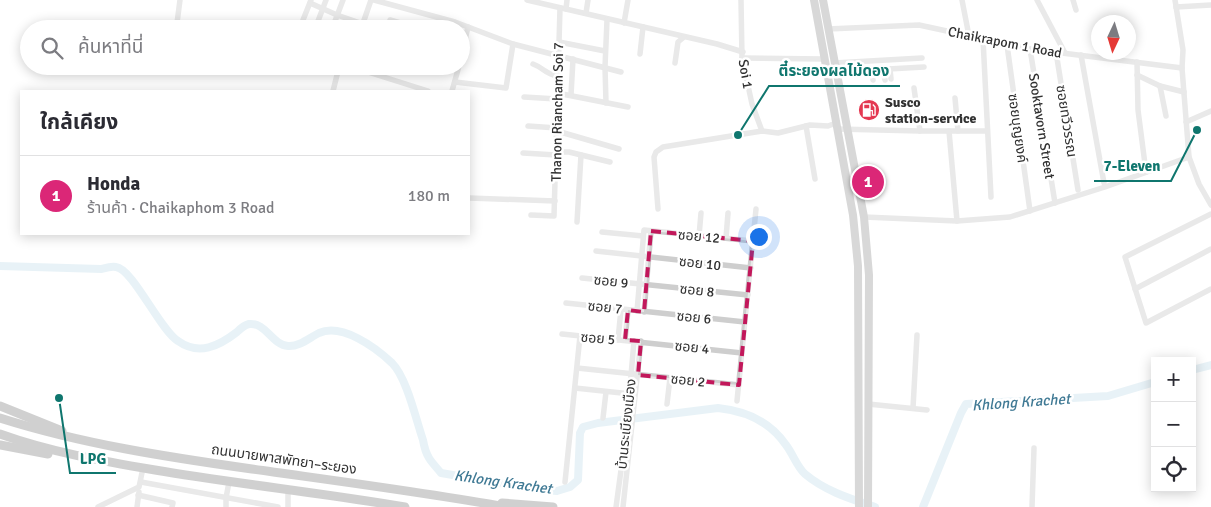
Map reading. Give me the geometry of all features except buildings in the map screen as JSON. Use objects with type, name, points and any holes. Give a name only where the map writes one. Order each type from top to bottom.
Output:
[{"type":"highway","name":"ถนนบายพาสพัทยา–ระยอง","points":[[0,406],[84,441]]},
{"type":"highway","name":"ถนนบายพาสพัทยา–ระยอง","points":[[0,418],[84,441],[208,463],[507,507]]},
{"type":"highway","points":[[0,434],[83,458]]},
{"type":"highway","points":[[0,444],[30,451],[229,482],[406,507]]},
{"type":"highway","name":"ถนนบายพาสพัทยา–ระยอง","points":[[481,502],[553,507]]},
{"type":"main road","points":[[814,0],[823,59],[853,215],[858,266],[858,507]]},
{"type":"main road","points":[[823,0],[864,217],[869,275],[868,507]]},
{"type":"street","points":[[177,20],[180,0]]},
{"type":"street","points":[[319,20],[326,0]]},
{"type":"street","points":[[336,20],[343,0]]},
{"type":"street","points":[[364,20],[371,0]]},
{"type":"street","points":[[374,0],[448,20]]},
{"type":"street","points":[[527,0],[586,13],[607,20],[684,36],[742,55],[823,59]]},
{"type":"street","name":"Thanon Riancham Soi 7","points":[[531,216],[554,216],[558,56],[563,9],[566,0]]},
{"type":"street","points":[[586,13],[588,0]]},
{"type":"street","points":[[624,23],[628,0]]},
{"type":"street","name":"Soi 1","points":[[741,0],[742,55],[752,104],[762,131]]},
{"type":"street","points":[[962,0],[969,36]]},
{"type":"street","points":[[1037,0],[1065,53]]},
{"type":"street","points":[[1073,0],[1076,10]]},
{"type":"street","points":[[303,20],[311,1],[323,9],[348,20]]},
{"type":"street","points":[[1211,5],[1175,3],[1184,50],[1182,68],[1189,157],[1199,184],[1211,205]]},
{"type":"street","points":[[606,103],[605,51],[607,20]]},
{"type":"street","name":"Chaikrapom 1 Road","points":[[828,29],[919,25],[1030,49],[1182,68]]},
{"type":"street","points":[[470,28],[513,44],[621,72]]},
{"type":"street","points":[[640,54],[644,28]]},
{"type":"street","points":[[675,63],[678,42],[684,36]]},
{"type":"street","points":[[983,40],[991,197]]},
{"type":"street","points":[[559,42],[605,51]]},
{"type":"street","points":[[455,82],[506,88],[513,44]]},
{"type":"street","name":"ซอยบุญยงค์","points":[[1007,45],[1030,211]]},
{"type":"street","name":"Sooktavorn Street","points":[[1030,49],[1055,203]]},
{"type":"street","name":"ซอยทวีวรรณ","points":[[1056,52],[1078,190]]},
{"type":"street","points":[[1081,55],[1104,183]]},
{"type":"street","points":[[834,63],[922,58]]},
{"type":"street","points":[[571,95],[573,59]]},
{"type":"street","points":[[904,59],[904,68]]},
{"type":"street","points":[[1137,62],[1138,110],[1146,172]]},
{"type":"street","points":[[534,64],[546,73],[557,76]]},
{"type":"street","points":[[836,72],[924,67]]},
{"type":"street","points":[[887,69],[888,79]]},
{"type":"street","points":[[872,70],[873,80]]},
{"type":"street","points":[[333,90],[338,75]]},
{"type":"street","points":[[377,75],[425,90]]},
{"type":"street","points":[[452,90],[457,75]]},
{"type":"street","points":[[1137,75],[1160,86],[1184,92]]},
{"type":"street","points":[[1160,86],[1166,116]]},
{"type":"street","points":[[914,88],[920,131]]},
{"type":"street","points":[[524,97],[571,95],[628,107]]},
{"type":"street","points":[[955,98],[958,131]]},
{"type":"street","points":[[1186,122],[1211,111]]},
{"type":"street","points":[[528,126],[557,129],[619,149]]},
{"type":"street","points":[[658,210],[654,157],[656,152],[662,147],[762,131],[778,133],[806,126],[920,131],[987,131]]},
{"type":"street","points":[[806,126],[815,179]]},
{"type":"street","points":[[949,131],[957,221]]},
{"type":"street","points":[[523,153],[569,152],[610,162]]},
{"type":"street","points":[[577,222],[580,155]]},
{"type":"street","points":[[864,217],[957,221],[1010,217],[1189,157]]},
{"type":"street","points":[[470,198],[555,201]]},
{"type":"street","points":[[738,401],[756,209]]},
{"type":"street","points":[[699,236],[701,213]]},
{"type":"street","points":[[726,238],[728,213]]},
{"type":"street","points":[[1211,214],[1125,257],[1146,323],[1211,289]]},
{"type":"street","points":[[645,257],[651,231]]},
{"type":"street","name":"ซอย 12","points":[[602,232],[644,233],[651,231],[753,241]]},
{"type":"street","points":[[640,311],[645,257],[644,233]]},
{"type":"street","points":[[1135,289],[1211,249]]},
{"type":"street","name":"ซอย 10","points":[[596,251],[751,268]]},
{"type":"street","name":"ซอย 9","points":[[582,278],[643,284]]},
{"type":"street","name":"ซอย 8","points":[[643,284],[748,295]]},
{"type":"street","name":"ซอย 7","points":[[566,303],[640,311]]},
{"type":"street","points":[[621,340],[624,310]]},
{"type":"street","name":"ซอย 6","points":[[640,311],[745,322]]},
{"type":"street","name":"ซอย 5","points":[[562,334],[641,341]]},
{"type":"street","points":[[914,408],[917,335]]},
{"type":"street","points":[[565,482],[580,336]]},
{"type":"street","name":"บ้านระเบียงเมือง","points":[[616,507],[629,433],[634,374],[634,341]]},
{"type":"street","name":"ซอย 4","points":[[641,341],[742,353]]},
{"type":"street","name":"บ้านระเบียงเมือง","points":[[634,374],[641,341]]},
{"type":"street","name":"ซอย 2","points":[[577,368],[739,385]]},
{"type":"street","points":[[668,404],[670,378]]},
{"type":"street","points":[[575,388],[632,395]]},
{"type":"street","points":[[603,418],[606,392]]},
{"type":"street","points":[[868,404],[927,410]]},
{"type":"street","name":"บ้านระเบียงเมือง","points":[[623,507],[628,440]]},
{"type":"street","points":[[1032,507],[1034,448]]},
{"type":"street","points":[[137,507],[143,468]]},
{"type":"street","points":[[226,507],[229,482]]},
{"type":"street","points":[[98,507],[140,485],[278,507]]},
{"type":"street","points":[[288,490],[288,507]]},
{"type":"street","points":[[138,495],[173,503],[172,507]]},
{"type":"highlighted area","points":[[651,231],[753,241],[739,385],[638,375],[641,341],[625,340],[628,310],[644,312]]},
{"type":"waterway","name":"Khlong Krachet","points":[[0,266],[101,269],[116,267],[123,270],[130,278],[171,335],[178,341],[194,348],[216,345],[249,324],[260,326],[282,345],[288,346],[300,344],[319,333],[328,331],[338,331],[358,338],[385,357],[397,370],[411,400],[427,454],[441,473],[534,489],[557,491],[570,487],[578,480],[580,433],[583,427],[598,423],[718,408],[748,415],[765,424],[780,437],[805,474],[838,494],[875,507]]},
{"type":"waterway","name":"Khlong Krachet","points":[[1196,369],[1211,365]]},
{"type":"waterway","name":"Khlong Krachet","points":[[923,507],[966,404],[1108,396],[1151,383]]},
{"type":"place","name":"Susco station-service","points":[[869,110]]},
{"type":"place","name":"7-Eleven","points":[[1197,130]]},
{"type":"place","name":"ตี๋ระยองผลไม้ดอง","points":[[738,135]]},
{"type":"place","name":"Honda","points":[[868,182]]},
{"type":"place","name":"LPG","points":[[59,398]]}]
